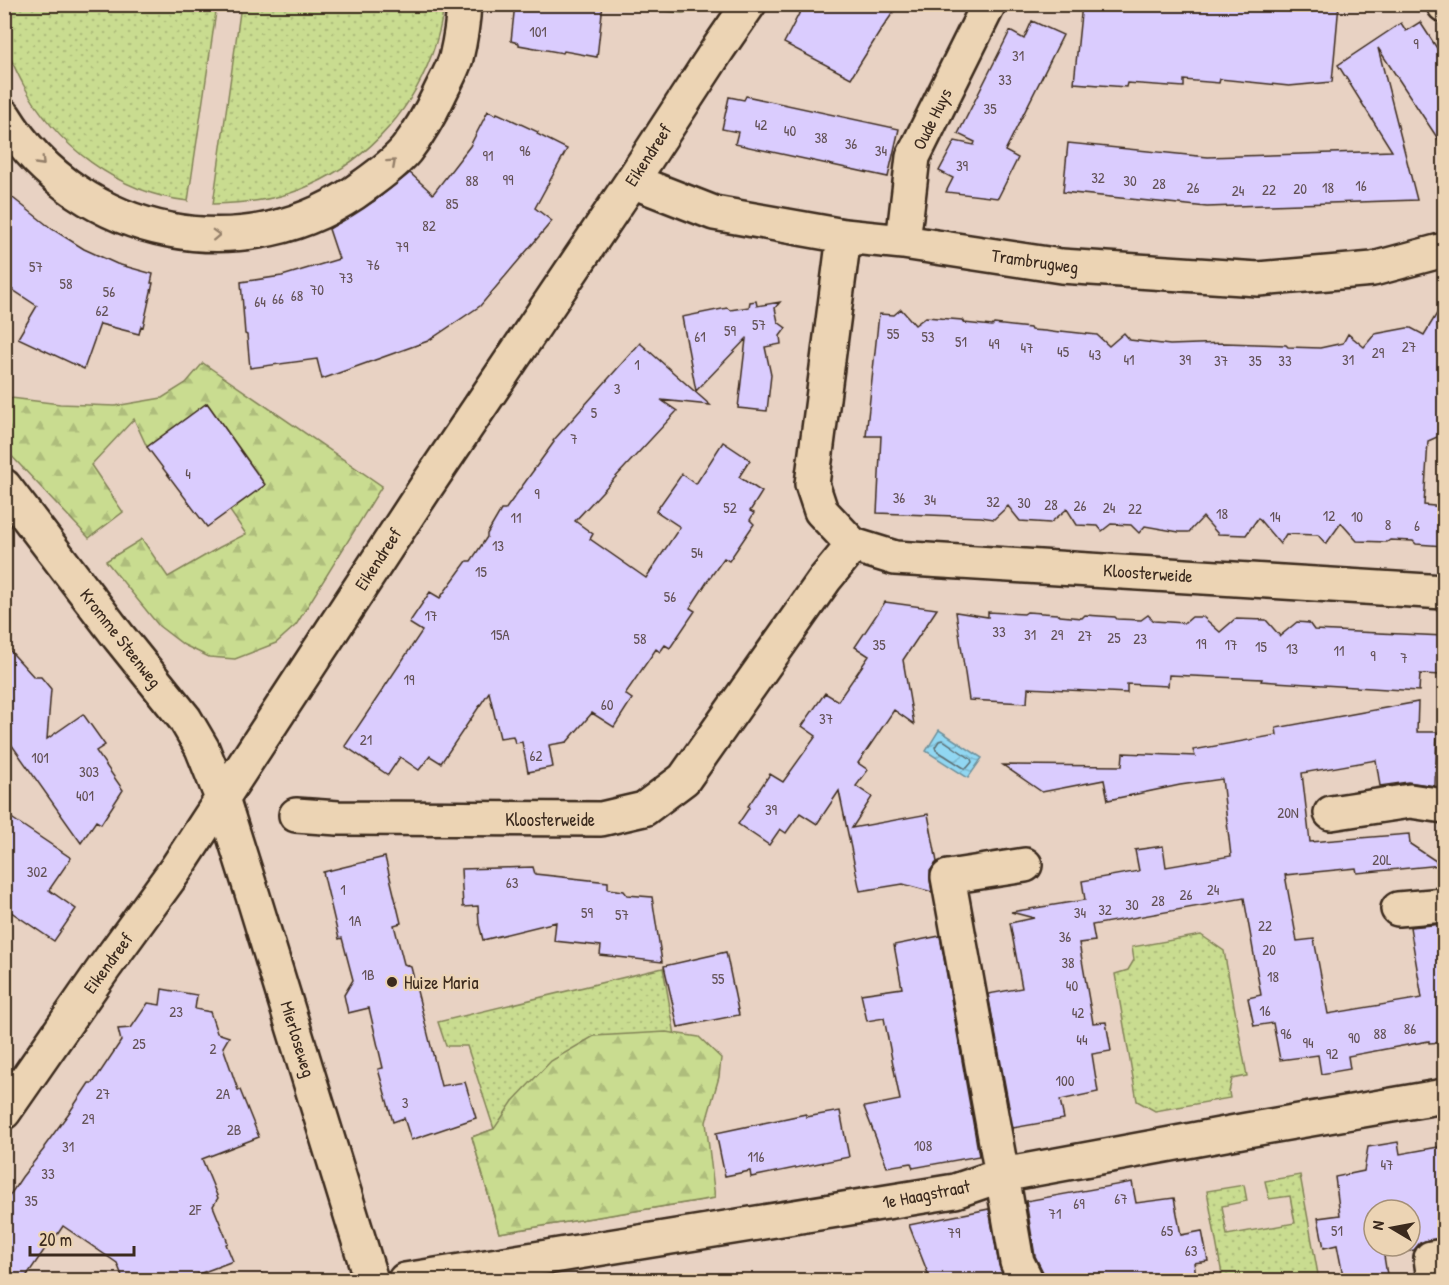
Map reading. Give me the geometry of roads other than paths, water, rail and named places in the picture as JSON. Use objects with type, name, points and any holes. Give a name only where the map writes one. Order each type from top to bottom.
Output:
[{"type":"street","points":[[4,116],[23,143],[55,176],[75,191],[113,213],[156,228],[201,235],[245,234],[269,230],[325,211],[352,195],[405,151],[429,115],[456,60],[464,4]]},
{"type":"street","name":"Eikendreef","points":[[4,1112],[176,869],[426,487],[749,4]]},
{"type":"street","name":"Oude Huys","points":[[903,242],[913,157],[989,4]]},
{"type":"street","name":"Trambrugweg","points":[[632,181],[714,213],[844,236],[903,242],[1061,266],[1258,279],[1373,269],[1444,250]]},
{"type":"street","name":"Kloosterweide","points":[[844,236],[813,484],[820,511],[853,545],[895,558],[1444,592]]},
{"type":"street","name":"Kromme Steenweg","points":[[4,486],[119,637],[185,719],[202,748],[222,798]]},
{"type":"street","name":"Kloosterweide","points":[[296,815],[338,818],[601,819],[644,809],[684,779],[825,579],[853,545]]},
{"type":"street","name":"Mierloseweg","points":[[222,798],[283,989],[371,1281]]},
{"type":"street","points":[[1331,813],[1410,801],[1444,806]]},
{"type":"street","points":[[1024,865],[948,877],[1017,1262],[1026,1281]]},
{"type":"street","points":[[1398,909],[1444,905]]},
{"type":"street","name":"1e Haagstraat","points":[[405,1281],[955,1191],[1002,1175],[1444,1096]]},
{"type":"street","points":[[1434,1281],[1431,1257],[1444,1256]]},
{"type":"water","points":[[939,730],[982,758],[968,778],[926,751]]},
{"type":"place","name":"Huize Maria","points":[[392,982]]}]
